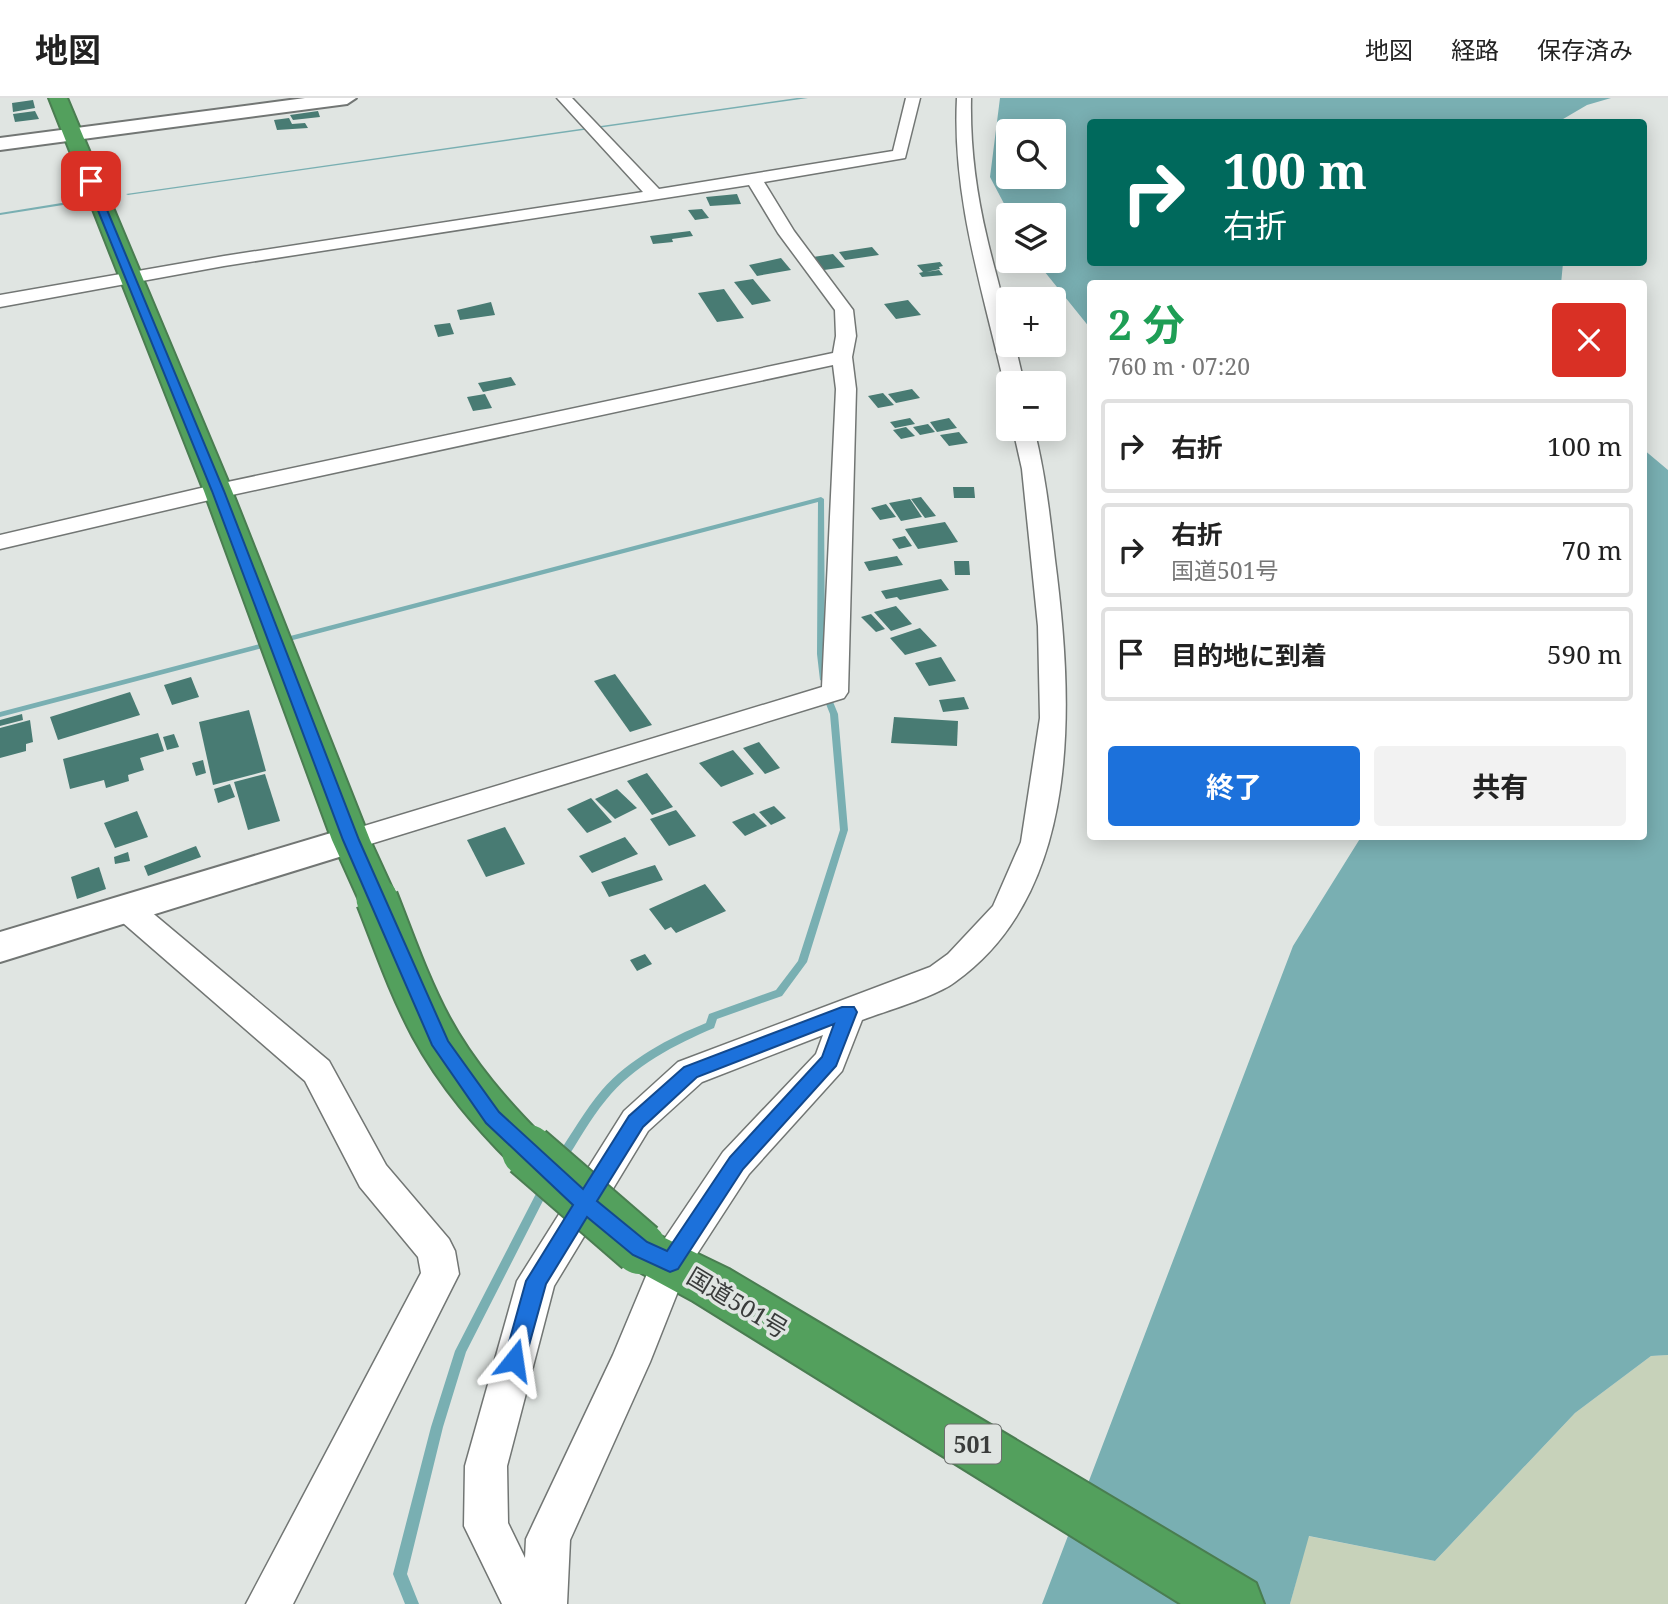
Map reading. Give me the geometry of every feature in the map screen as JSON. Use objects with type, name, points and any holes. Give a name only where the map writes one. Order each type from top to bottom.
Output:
[{"type":"highway","name":"国道501号","points":[[58,98],[218,491],[351,840],[441,1045],[493,1118],[552,1175],[674,1265],[1235,1604]]},
{"type":"street","points":[[0,144],[347,98]]},
{"type":"street","points":[[564,98],[656,196]]},
{"type":"street","points":[[0,301],[130,276],[656,196],[900,155],[913,98]]},
{"type":"street","points":[[964,98],[963,150],[977,231],[1011,371]]},
{"type":"street","points":[[0,947],[835,692],[846,389],[842,356],[845,336],[844,310],[787,233],[754,180]]},
{"type":"street","points":[[0,542],[218,491],[842,356]]},
{"type":"street","points":[[534,1604],[514,1584],[486,1526],[486,1466],[536,1281],[636,1121],[690,1072],[941,976],[959,962],[1006,912],[1036,842],[1054,718],[1051,626],[1033,469],[1027,441]]},
{"type":"street","points":[[126,908],[317,1071],[373,1176],[436,1251],[440,1274],[269,1604]]},
{"type":"street","points":[[544,1604],[548,1539],[674,1265],[736,1163],[830,1061],[848,1012]]},
{"type":"green space","points":[[1668,1355],[1668,1604],[1290,1604],[1308,1536],[1435,1561],[1575,1413],[1651,1356]]},
{"type":"water","points":[[1000,98],[1611,98],[1587,105],[1563,119],[1087,119],[1087,266],[1563,266],[1561,280],[1087,280],[1087,324],[1066,298],[1066,287],[1057,287],[1046,273],[1066,273],[1066,203],[1004,203],[996,189],[1066,189],[1066,119],[997,119]]},
{"type":"water","points":[[996,130],[996,188],[990,177]]},
{"type":"water","points":[[1647,452],[1668,470],[1668,1355],[1651,1356],[1575,1413],[1435,1561],[1309,1536],[1290,1604],[1042,1604],[1293,946],[1359,840],[1647,840]]},
{"type":"building","points":[[33,100],[35,108],[13,112],[12,103]]},
{"type":"building","points":[[35,111],[39,119],[15,122],[13,114]]},
{"type":"building","points":[[318,111],[320,117],[293,120],[290,115]]},
{"type":"building","points":[[289,118],[292,124],[305,123],[308,128],[277,130],[274,120]]},
{"type":"building","points":[[737,194],[741,204],[710,206],[706,197]]},
{"type":"building","points":[[702,209],[709,218],[695,220],[688,210]]},
{"type":"building","points":[[690,231],[693,236],[672,239],[673,242],[653,244],[650,236]]},
{"type":"building","points":[[872,247],[879,255],[845,260],[839,252]]},
{"type":"building","points":[[833,254],[845,267],[824,270],[813,257]]},
{"type":"building","points":[[781,258],[791,270],[757,276],[749,265]]},
{"type":"building","points":[[940,262],[943,266],[939,267],[940,269],[926,272],[939,270],[943,275],[922,277],[919,273],[923,272],[917,265]]},
{"type":"building","points":[[753,279],[771,301],[752,305],[734,282]]},
{"type":"building","points":[[724,289],[744,318],[717,322],[698,293]]},
{"type":"building","points":[[908,300],[921,315],[896,319],[884,304]]},
{"type":"building","points":[[491,302],[495,315],[460,320],[457,310]]},
{"type":"building","points":[[450,323],[454,334],[438,337],[434,325]]},
{"type":"building","points":[[511,377],[516,385],[483,392],[478,383]]},
{"type":"building","points":[[912,389],[920,398],[896,403],[888,394]]},
{"type":"building","points":[[883,393],[894,405],[878,408],[868,396]]},
{"type":"building","points":[[485,394],[492,408],[473,411],[467,397]]},
{"type":"building","points":[[910,418],[915,424],[895,428],[890,422]]},
{"type":"building","points":[[949,418],[957,428],[937,432],[930,422]]},
{"type":"building","points":[[928,424],[935,432],[920,435],[913,427]]},
{"type":"building","points":[[906,427],[915,436],[901,439],[893,430]]},
{"type":"building","points":[[959,432],[968,443],[949,446],[940,435]]},
{"type":"building","points":[[953,487],[974,487],[975,498],[954,498]]},
{"type":"building","points":[[921,497],[936,516],[925,518],[911,499]]},
{"type":"building","points":[[910,499],[922,517],[901,521],[889,503]]},
{"type":"building","points":[[886,504],[896,517],[880,520],[871,508]]},
{"type":"building","points":[[945,522],[958,542],[918,549],[905,529]]},
{"type":"building","points":[[905,536],[912,546],[899,549],[892,539]]},
{"type":"building","points":[[897,556],[903,565],[869,571],[864,562]]},
{"type":"building","points":[[954,561],[969,561],[970,575],[955,575]]},
{"type":"building","points":[[941,579],[949,590],[900,600],[897,597],[886,599],[881,591]]},
{"type":"building","points":[[896,606],[912,624],[891,631],[874,612]]},
{"type":"building","points":[[871,614],[885,629],[876,632],[861,617]]},
{"type":"building","points":[[920,628],[937,646],[905,655],[890,638]]},
{"type":"building","points":[[941,657],[956,681],[929,686],[915,663]]},
{"type":"building","points":[[615,674],[652,725],[630,732],[594,681]]},
{"type":"building","points":[[191,677],[199,697],[172,705],[164,685]]},
{"type":"building","points":[[130,692],[140,715],[58,740],[50,717]]},
{"type":"building","points":[[964,697],[969,709],[943,712],[939,700]]},
{"type":"building","points":[[249,710],[266,771],[213,785],[199,722]]},
{"type":"building","points":[[22,714],[23,720],[0,726],[0,720]]},
{"type":"building","points":[[894,717],[958,721],[957,746],[891,743]]},
{"type":"building","points":[[30,720],[33,742],[26,744],[26,751],[0,758],[0,728]]},
{"type":"building","points":[[158,733],[164,751],[140,758],[144,770],[128,775],[129,781],[106,788],[104,780],[70,789],[63,759]]},
{"type":"building","points":[[174,734],[179,747],[167,750],[163,737]]},
{"type":"building","points":[[759,742],[780,768],[765,774],[743,748]]},
{"type":"building","points":[[733,750],[754,774],[721,787],[699,763]]},
{"type":"building","points":[[203,760],[206,773],[196,776],[192,763]]},
{"type":"building","points":[[647,773],[673,807],[652,815],[627,781]]},
{"type":"building","points":[[265,774],[280,821],[248,830],[234,782]]},
{"type":"building","points":[[230,784],[235,797],[218,803],[214,789]]},
{"type":"building","points":[[617,789],[637,808],[615,819],[595,799]]},
{"type":"building","points":[[591,798],[612,822],[587,833],[567,809]]},
{"type":"building","points":[[774,806],[786,818],[771,825],[759,812]]},
{"type":"building","points":[[676,810],[696,836],[669,846],[650,819]]},
{"type":"building","points":[[137,811],[148,837],[115,848],[104,823]]},
{"type":"building","points":[[754,813],[767,826],[745,836],[732,822]]},
{"type":"building","points":[[505,827],[525,864],[486,877],[467,840]]},
{"type":"building","points":[[625,837],[638,854],[592,873],[579,856]]},
{"type":"building","points":[[196,846],[201,857],[148,876],[144,866]]},
{"type":"building","points":[[128,852],[130,861],[115,864],[114,857]]},
{"type":"building","points":[[655,865],[663,880],[609,897],[601,882]]},
{"type":"building","points":[[99,867],[106,889],[77,899],[71,877]]},
{"type":"building","points":[[705,884],[726,911],[676,933],[671,927],[665,930],[649,909]]},
{"type":"building","points":[[645,954],[652,964],[637,971],[630,960]]},
{"type":"waterway","points":[[128,194],[806,98]]},
{"type":"waterway","points":[[0,214],[80,201]]},
{"type":"waterway","points":[[0,715],[821,499],[821,654],[824,680]]},
{"type":"waterway","points":[[560,1160],[596,1105],[622,1077],[665,1048],[711,1025],[712,1017],[779,993],[802,962],[844,830],[834,714],[826,694]]},
{"type":"waterway","points":[[412,1604],[400,1574],[437,1427],[461,1351],[545,1187]]},
{"type":"route","points":[[91,181],[218,491],[351,840],[417,996],[441,1045],[493,1118],[552,1175],[569,1189],[587,1204],[640,1248],[670,1262],[736,1163],[830,1061],[848,1012],[792,1031],[690,1072],[636,1121],[593,1190],[579,1213],[536,1281],[514,1360]]}]
